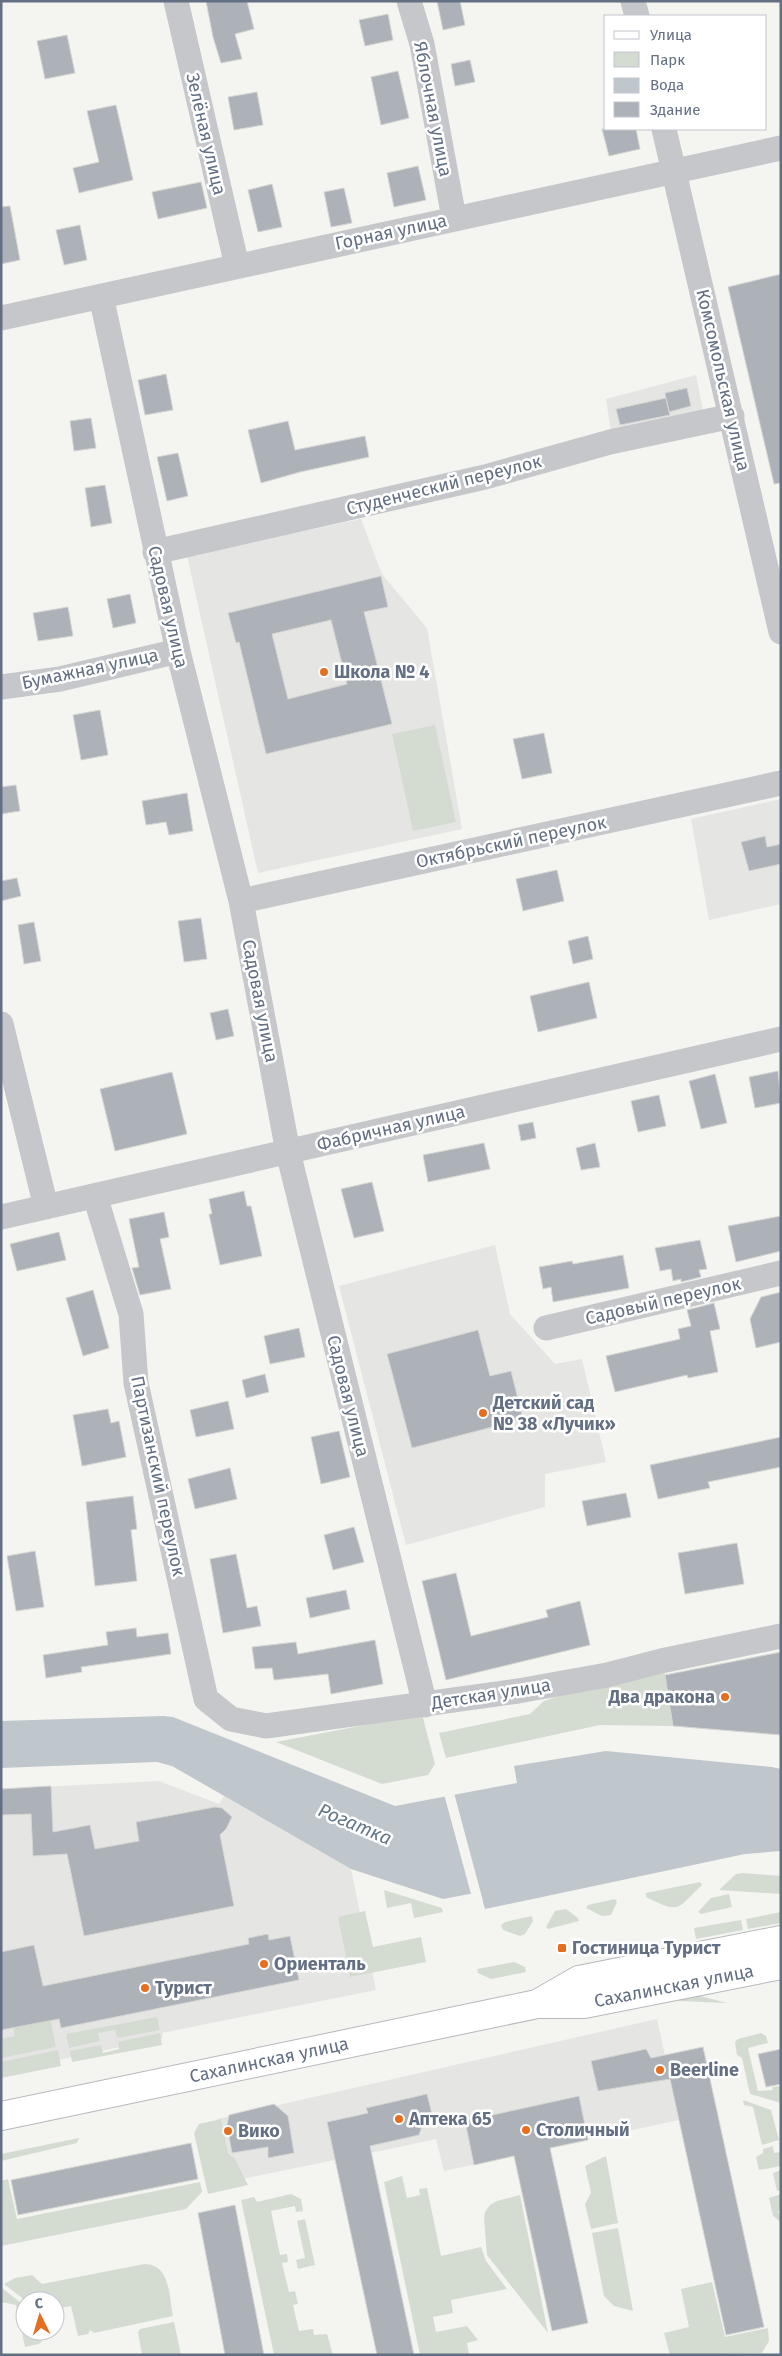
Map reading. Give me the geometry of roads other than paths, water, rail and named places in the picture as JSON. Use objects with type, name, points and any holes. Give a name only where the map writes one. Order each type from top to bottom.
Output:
[{"type":"main road","name":"Сахалинская улица","points":[[538,2004],[580,1980],[781,1940]]},
{"type":"main road","name":"Сахалинская улица","points":[[1,2116],[538,2004],[584,2004],[781,1965]]},
{"type":"street","name":"Зелёная улица","points":[[176,1],[237,266]]},
{"type":"street","name":"Яблочная улица","points":[[409,1],[422,44],[454,218]]},
{"type":"street","points":[[633,1],[637,15]]},
{"type":"street","name":"Комсомольская улица","points":[[664,130],[781,632]]},
{"type":"street","name":"Горная улица","points":[[1,318],[781,148]]},
{"type":"street","name":"Садовая улица","points":[[101,296],[155,552],[241,901],[288,1152],[425,1704]]},
{"type":"street","name":"Студенческий переулок","points":[[155,552],[485,477],[610,442],[732,416]]},
{"type":"street","name":"Бумажная улица","points":[[1,687],[60,679],[178,651]]},
{"type":"street","name":"Октябрьский переулок","points":[[241,901],[781,783]]},
{"type":"street","points":[[1,1024],[46,1207]]},
{"type":"street","name":"Фабричная улица","points":[[1,1217],[781,1039]]},
{"type":"street","name":"Партизанский переулок","points":[[96,1196],[131,1314],[136,1383],[206,1699]]},
{"type":"street","name":"Садовый переулок","points":[[546,1328],[781,1273]]},
{"type":"street","name":"Детская улица","points":[[206,1699],[231,1719],[266,1726],[425,1704],[607,1675],[661,1661],[781,1636]]},
{"type":"water","name":"Рогатка","points":[[173,1717],[395,1806],[517,1783],[514,1766],[606,1751],[772,1767],[781,1769],[781,1851],[745,1854],[485,1909],[480,1892],[443,1899],[351,1869],[172,1766],[157,1762],[1,1768],[1,1721]]},
{"type":"place","name":"Школа № 4","points":[[324,672]]},
{"type":"place","name":"Детский сад № 38 «Лучик»","points":[[483,1413]]},
{"type":"place","name":"Два дракона","points":[[725,1697]]},
{"type":"place","name":"Гостиница Турист","points":[[562,1948]]},
{"type":"place","name":"Ориенталь","points":[[264,1964]]},
{"type":"place","name":"Турист","points":[[145,1988]]},
{"type":"place","name":"Beerline","points":[[660,2070]]},
{"type":"place","name":"Аптека 65","points":[[399,2119]]},
{"type":"place","name":"Столичный","points":[[526,2130]]},
{"type":"place","name":"Вико","points":[[228,2131]]}]
